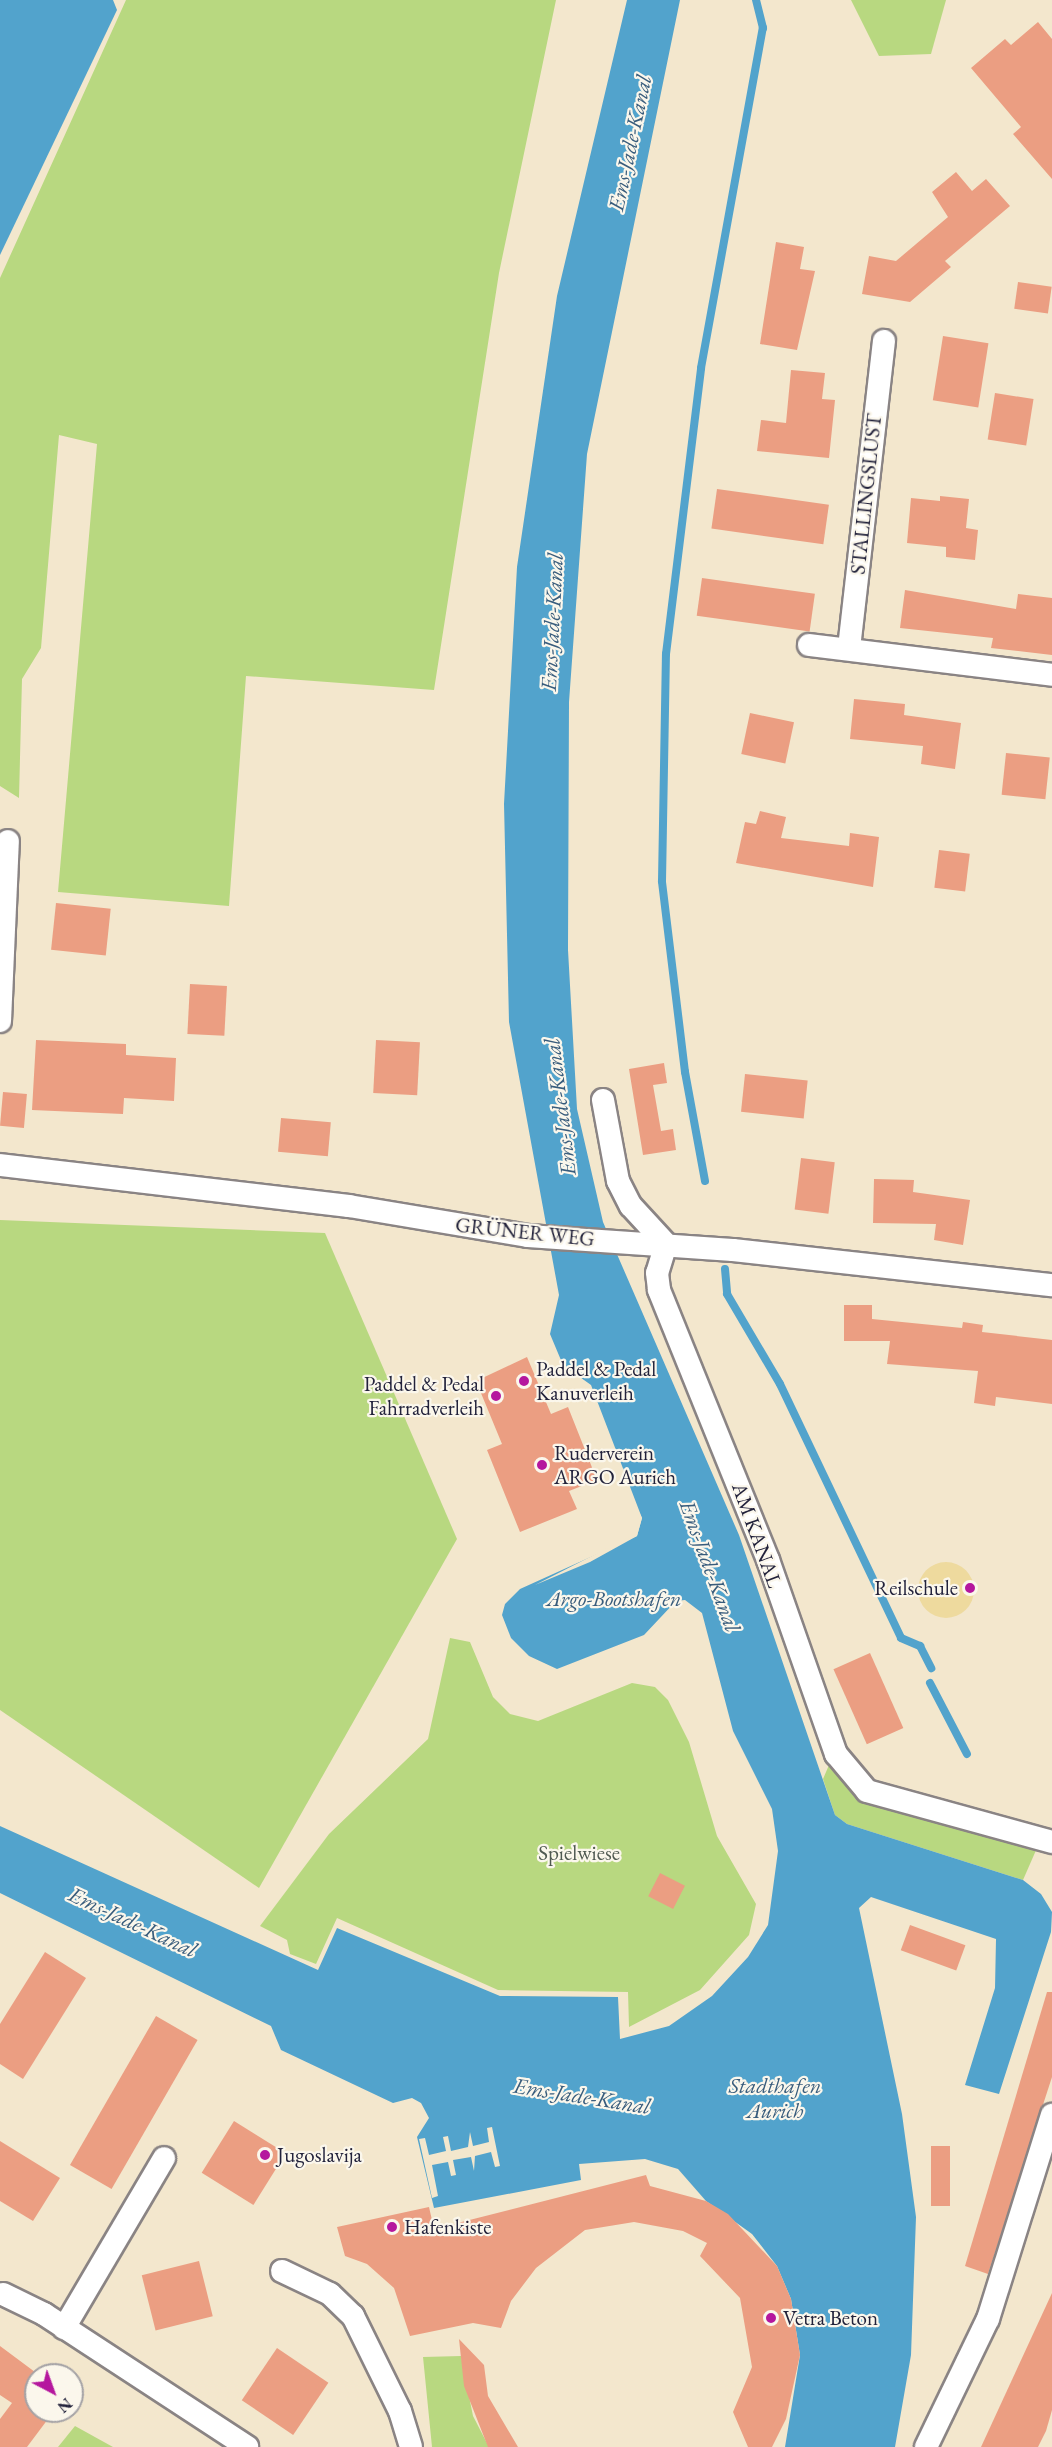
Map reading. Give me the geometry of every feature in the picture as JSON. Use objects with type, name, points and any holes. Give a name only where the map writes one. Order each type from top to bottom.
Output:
[{"type":"street","name":"STALLINGSLUST","points":[[849,648],[884,341]]},
{"type":"street","points":[[809,645],[849,648],[1052,675]]},
{"type":"street","points":[[0,1021],[8,841]]},
{"type":"street","points":[[603,1100],[618,1181],[631,1206],[666,1244]]},
{"type":"street","name":"GRÜNER WEG","points":[[0,1165],[349,1206],[528,1236],[666,1244],[1052,1285]]},
{"type":"street","name":"AM KANAL","points":[[666,1244],[657,1273],[659,1290],[747,1506],[836,1754],[867,1791],[1052,1842]]},
{"type":"street","points":[[927,2447],[988,2319],[1052,2115]]},
{"type":"street","points":[[64,2328],[164,2158]]},
{"type":"street","points":[[282,2271],[330,2294],[353,2316],[400,2411],[411,2447]]},
{"type":"street","points":[[3,2294],[64,2328],[247,2447]]},
{"type":"green space","points":[[126,0],[556,0],[499,273],[434,690],[246,676],[229,906],[58,892],[97,444],[59,435],[41,648],[22,679],[19,798],[0,786],[0,278]]},
{"type":"green space","points":[[851,0],[946,0],[931,54],[879,56]]},
{"type":"green space","points":[[0,1220],[325,1233],[457,1539],[259,1888],[0,1710]]},
{"type":"green space","name":"Spielwiese","points":[[450,1638],[470,1642],[493,1697],[510,1714],[538,1721],[632,1683],[655,1687],[668,1700],[689,1742],[717,1836],[756,1904],[749,1935],[700,1990],[629,2027],[628,1992],[498,1990],[337,1918],[316,1964],[290,1954],[287,1940],[260,1926],[329,1834],[428,1739]]},
{"type":"green space","points":[[832,1758],[849,1783],[1037,1848],[1023,1880],[847,1824],[835,1815],[823,1779]]},
{"type":"green space","points":[[461,2356],[473,2416],[489,2447],[432,2447],[423,2357]]},
{"type":"green space","points":[[75,2426],[113,2447],[58,2447]]},
{"type":"sand","points":[[946,1562],[957,1564],[966,1570],[972,1579],[974,1590],[972,1601],[966,1610],[957,1616],[946,1618],[935,1616],[926,1610],[920,1601],[918,1590],[920,1579],[926,1570],[935,1564]]},
{"type":"water","points":[[0,0],[113,0],[117,10],[0,255]]},
{"type":"water","points":[[627,0],[680,0],[587,454],[569,702],[568,950],[577,1109],[603,1222],[739,1535],[835,1815],[847,1824],[1023,1880],[1041,1894],[1052,1912],[1051,1932],[999,2094],[965,2085],[995,1988],[996,1939],[871,1897],[859,1908],[902,2114],[916,2217],[911,2355],[895,2447],[785,2447],[800,2355],[791,2299],[777,2266],[752,2234],[706,2201],[678,2169],[645,2159],[579,2164],[581,2180],[434,2208],[417,2137],[429,2118],[421,2103],[412,2098],[393,2103],[281,2050],[271,2026],[0,1893],[0,1826],[318,1970],[337,1928],[500,1996],[618,1997],[620,2039],[669,2026],[712,1996],[748,1957],[768,1925],[778,1851],[772,1809],[733,1731],[702,1613],[685,1600],[676,1601],[644,1635],[557,1669],[529,1656],[511,1638],[502,1615],[505,1604],[520,1589],[637,1536],[642,1518],[591,1385],[563,1365],[550,1334],[559,1295],[509,1022],[504,804],[517,567],[557,296]]},
{"type":"pier","points":[[625,1485],[642,1518],[637,1536],[590,1562],[535,1585],[635,1534],[639,1519]]},
{"type":"pier","points":[[492,2127],[500,2166],[495,2167],[491,2152],[475,2156],[474,2171],[471,2157],[453,2160],[456,2175],[451,2176],[448,2162],[432,2165],[438,2196],[432,2198],[419,2139],[425,2138],[429,2155],[446,2151],[443,2137],[448,2136],[451,2151],[468,2147],[470,2132],[473,2146],[489,2142],[487,2128]]},
{"type":"building","points":[[1038,22],[1052,39],[1052,179],[1013,134],[1021,127],[971,68],[1005,39],[1011,45]]},
{"type":"building","points":[[956,172],[972,191],[986,179],[1010,206],[945,261],[951,267],[910,302],[862,294],[869,256],[896,261],[948,217],[932,192]]},
{"type":"building","points":[[776,242],[804,247],[800,269],[815,271],[797,350],[760,344]]},
{"type":"building","points":[[1018,282],[1052,287],[1048,313],[1014,309]]},
{"type":"building","points":[[943,336],[988,343],[978,407],[933,400]]},
{"type":"building","points":[[791,370],[825,373],[822,399],[835,400],[829,458],[757,451],[761,420],[786,423]]},
{"type":"building","points":[[995,393],[1034,399],[1026,446],[988,439]]},
{"type":"building","points":[[717,489],[829,505],[823,544],[711,529]]},
{"type":"building","points":[[940,496],[969,499],[966,528],[978,530],[975,560],[946,557],[946,547],[907,543],[911,498],[940,501]]},
{"type":"building","points":[[702,578],[815,594],[810,631],[697,616]]},
{"type":"building","points":[[905,590],[1016,609],[1018,594],[1052,598],[1052,655],[991,648],[993,638],[900,628]]},
{"type":"building","points":[[854,699],[905,704],[904,715],[961,723],[955,769],[921,764],[923,746],[850,739]]},
{"type":"building","points":[[750,713],[794,722],[785,763],[741,754]]},
{"type":"building","points":[[1006,753],[1050,758],[1045,799],[1002,795]]},
{"type":"building","points":[[760,811],[786,817],[781,838],[849,846],[850,833],[879,837],[873,887],[736,863],[745,822],[756,824]]},
{"type":"building","points":[[939,850],[970,854],[965,891],[934,888]]},
{"type":"building","points":[[56,903],[111,909],[106,955],[51,950]]},
{"type":"building","points":[[190,984],[227,986],[224,1036],[187,1034]]},
{"type":"building","points":[[36,1040],[126,1044],[126,1055],[176,1058],[174,1101],[124,1098],[123,1114],[32,1110]]},
{"type":"building","points":[[376,1040],[420,1042],[417,1095],[373,1093]]},
{"type":"building","points":[[664,1063],[667,1083],[653,1085],[661,1131],[673,1129],[676,1150],[643,1155],[629,1069]]},
{"type":"building","points":[[745,1074],[808,1081],[804,1118],[741,1112]]},
{"type":"building","points":[[3,1092],[27,1094],[24,1128],[0,1126]]},
{"type":"building","points":[[281,1118],[331,1122],[328,1156],[278,1152]]},
{"type":"building","points":[[801,1158],[835,1162],[828,1214],[795,1210]]},
{"type":"building","points":[[874,1179],[914,1180],[913,1192],[970,1200],[963,1245],[934,1240],[936,1224],[873,1223]]},
{"type":"building","points":[[844,1305],[872,1305],[872,1319],[962,1328],[963,1322],[983,1325],[982,1332],[1052,1340],[1052,1404],[996,1397],[995,1406],[974,1403],[978,1371],[887,1364],[890,1341],[844,1341]]},
{"type":"building","name":"Ruderverein ARGO Aurich","points":[[527,1357],[551,1414],[568,1407],[597,1480],[569,1491],[577,1509],[520,1532],[487,1450],[502,1444],[476,1381]]},
{"type":"building","points":[[870,1653],[903,1728],[867,1744],[833,1669]]},
{"type":"building","points":[[660,1873],[685,1886],[673,1909],[648,1896]]},
{"type":"building","points":[[910,1925],[965,1945],[956,1971],[901,1950]]},
{"type":"building","points":[[45,1952],[86,1978],[23,2079],[0,2064],[0,2024]]},
{"type":"building","points":[[1047,1992],[1052,1992],[1052,2077],[988,2274],[965,2266]]},
{"type":"building","points":[[156,2016],[198,2040],[112,2189],[70,2165]]},
{"type":"building","points":[[234,2121],[286,2153],[253,2205],[202,2173]]},
{"type":"building","points":[[0,2141],[60,2178],[33,2221],[0,2201]]},
{"type":"building","points":[[931,2146],[950,2146],[950,2206],[931,2206]]},
{"type":"building","name":"Vetra Beton","points":[[646,2175],[650,2186],[706,2201],[728,2214],[777,2266],[791,2299],[800,2355],[786,2419],[772,2447],[748,2447],[733,2412],[752,2367],[740,2298],[700,2256],[707,2243],[683,2231],[634,2222],[585,2230],[536,2268],[511,2301],[501,2328],[473,2323],[410,2336],[394,2288],[367,2264],[345,2256],[337,2227],[429,2207],[434,2229]]},
{"type":"building","points":[[199,2261],[213,2316],[156,2331],[142,2275]]},
{"type":"building","points":[[1052,2293],[1052,2410],[1046,2431],[1038,2447],[981,2447]]},
{"type":"building","points":[[459,2339],[484,2365],[488,2396],[518,2447],[488,2447],[464,2386]]},
{"type":"building","points":[[0,2346],[24,2364],[24,2423],[45,2423],[27,2447],[0,2447],[0,2419],[12,2403],[0,2395]]},
{"type":"building","points":[[277,2348],[328,2383],[293,2435],[242,2400]]},
{"type":"waterway","points":[[705,1181],[685,1072],[662,881],[666,654],[701,368],[763,28],[756,0]]},
{"type":"waterway","points":[[725,1269],[727,1294],[780,1384],[901,1638],[920,1646],[931,1668]]},
{"type":"waterway","points":[[930,1683],[967,1754]]},
{"type":"place","name":"Paddel & Pedal Kanuverleih","points":[[524,1381]]},
{"type":"place","name":"Paddel & Pedal Fahrradverleih","points":[[496,1396]]},
{"type":"place","name":"Ruderverein ARGO Aurich","points":[[542,1465]]},
{"type":"place","name":"Reilschule","points":[[970,1588]]},
{"type":"place","name":"Jugoslavija","points":[[265,2155]]},
{"type":"place","name":"Hafenkiste","points":[[392,2227]]},
{"type":"place","name":"Vetra Beton","points":[[771,2318]]},
{"type":"water label","name":"Ems-Jade-Kanal","points":[[630,143]]},
{"type":"water label","name":"Ems-Jade-Kanal","points":[[552,622]]},
{"type":"water label","name":"Ems-Jade-Kanal","points":[[560,1107]]},
{"type":"water label","name":"Ems-Jade-Kanal","points":[[710,1566]]},
{"type":"water label","name":"Argo-Bootshafen","points":[[614,1599]]},
{"type":"water label","name":"Ems-Jade-Kanal","points":[[133,1922]]},
{"type":"water label","name":"Ems-Jade-Kanal","points":[[582,2096]]},
{"type":"water label","name":"Stadthafen Aurich","points":[[775,2098]]}]
